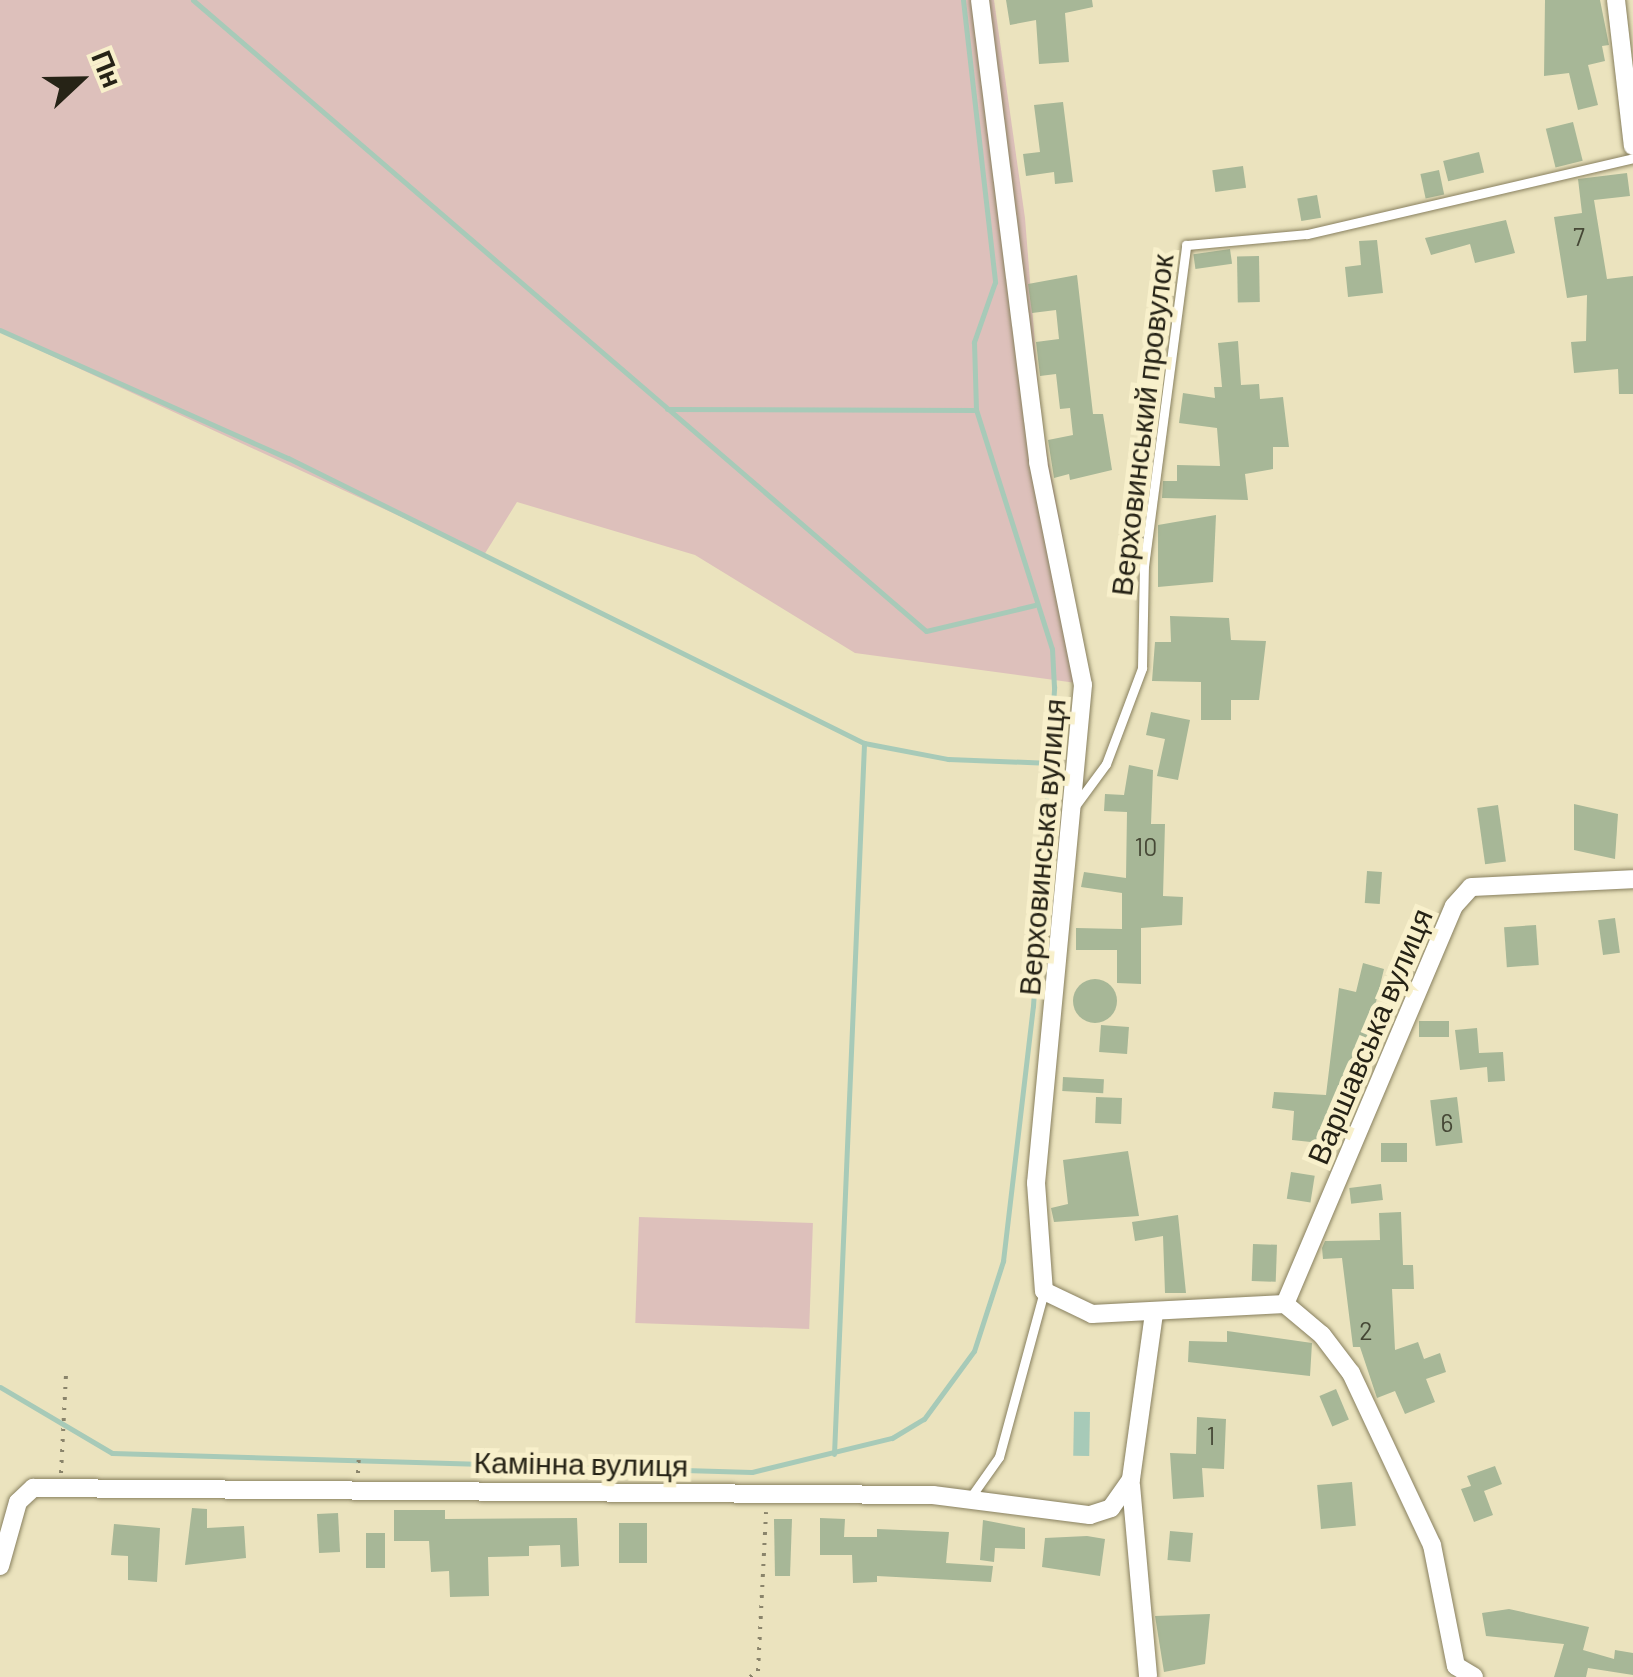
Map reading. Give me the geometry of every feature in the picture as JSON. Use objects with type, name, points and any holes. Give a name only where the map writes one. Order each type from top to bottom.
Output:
[{"type":"street","name":"Верховинська вулиця","points":[[980,0],[1038,462],[1083,685],[1036,1183],[1044,1291]]},
{"type":"street","points":[[1616,0],[1633,146]]},
{"type":"street","name":"Варшавська вулиця","points":[[1285,1304],[1454,906],[1471,887],[1633,879]]},
{"type":"street","points":[[1044,1291],[1092,1314],[1154,1314],[1213,1303],[1285,1304],[1351,1373],[1432,1545],[1456,1666],[1474,1677]]},
{"type":"street","points":[[1148,1676],[1131,1479],[1154,1314]]},
{"type":"street","name":"Камінна вулиця","points":[[0,1566],[18,1502],[33,1488],[767,1493],[970,1499],[1090,1515],[1111,1508],[1131,1479]]},
{"type":"lane","name":"Верховинський провулок","points":[[1074,808],[1106,764],[1142,668],[1144,566],[1186,245],[1307,234],[1633,158]]},
{"type":"lane","points":[[970,1499],[999,1457],[1044,1291]]},
{"type":"path","points":[[61,1488],[60,1429],[66,1374]]},
{"type":"path","points":[[358,1468],[359,1452]]},
{"type":"path","points":[[750,1677],[758,1671],[767,1493]]},
{"type":"shaded area","points":[[0,0],[994,0],[1025,218],[1041,420],[1091,685],[855,653],[695,555],[517,502],[484,555],[0,332]]},
{"type":"shaded area","points":[[639,1217],[813,1223],[809,1329],[635,1323]]},
{"type":"shaded area","points":[[1074,1412],[1090,1412],[1089,1456],[1073,1456]]},
{"type":"building","points":[[1006,0],[1092,0],[1093,7],[1065,13],[1069,62],[1039,64],[1036,20],[1010,25]]},
{"type":"building","points":[[1545,0],[1600,0],[1609,45],[1602,46],[1605,61],[1588,65],[1598,105],[1578,110],[1569,73],[1544,76]]},
{"type":"building","points":[[1063,102],[1073,182],[1055,184],[1054,172],[1026,176],[1023,154],[1040,152],[1034,105]]},
{"type":"building","points":[[1573,122],[1583,161],[1556,168],[1546,129]]},
{"type":"building","points":[[1479,152],[1484,172],[1448,181],[1443,161]]},
{"type":"building","points":[[1243,166],[1246,188],[1215,192],[1212,170]]},
{"type":"building","points":[[1439,170],[1444,194],[1426,198],[1420,174]]},
{"type":"building","points":[[1627,173],[1630,196],[1594,200],[1607,279],[1633,276],[1633,394],[1619,394],[1618,369],[1574,373],[1571,342],[1586,341],[1587,295],[1567,298],[1554,217],[1582,213],[1578,179]]},
{"type":"building","points":[[1317,195],[1321,218],[1301,221],[1297,198]]},
{"type":"building","points":[[1506,220],[1515,253],[1475,263],[1470,244],[1431,255],[1425,238]]},
{"type":"building","points":[[1377,240],[1383,293],[1348,297],[1345,267],[1361,265],[1359,241]]},
{"type":"building","points":[[1230,249],[1232,264],[1195,269],[1193,254]]},
{"type":"building","points":[[1237,256],[1259,256],[1260,302],[1238,302]]},
{"type":"building","points":[[1077,275],[1093,414],[1103,414],[1112,470],[1070,480],[1069,474],[1054,478],[1048,440],[1073,435],[1070,408],[1060,409],[1056,374],[1040,376],[1036,342],[1059,339],[1056,310],[1032,313],[1028,284]]},
{"type":"building","points":[[1238,341],[1241,385],[1259,384],[1260,399],[1283,397],[1289,447],[1273,447],[1273,469],[1245,474],[1248,500],[1162,498],[1163,481],[1177,481],[1177,465],[1220,466],[1217,428],[1179,423],[1183,393],[1215,398],[1214,387],[1222,387],[1218,343]]},
{"type":"building","points":[[1216,515],[1213,582],[1158,587],[1158,525]]},
{"type":"building","points":[[1170,616],[1229,618],[1231,640],[1266,641],[1259,700],[1231,700],[1231,720],[1201,720],[1201,682],[1152,681],[1155,642],[1171,642]]},
{"type":"building","points":[[1151,712],[1190,720],[1178,780],[1157,776],[1165,739],[1146,735]]},
{"type":"building","points":[[1129,765],[1153,770],[1151,824],[1165,824],[1163,896],[1183,897],[1182,925],[1141,928],[1141,984],[1117,983],[1117,950],[1076,950],[1076,928],[1122,929],[1122,893],[1081,887],[1084,872],[1126,878],[1127,812],[1104,811],[1105,794],[1124,795]]},
{"type":"building","points":[[1574,804],[1618,814],[1615,859],[1574,850]]},
{"type":"building","points":[[1498,805],[1506,861],[1485,864],[1477,808]]},
{"type":"building","points":[[1367,871],[1382,872],[1380,904],[1365,903]]},
{"type":"building","points":[[1615,918],[1620,953],[1603,955],[1598,920]]},
{"type":"building","points":[[1536,925],[1539,965],[1507,967],[1504,927]]},
{"type":"building","points":[[1363,963],[1384,969],[1369,1031],[1373,1057],[1359,1056],[1344,1133],[1339,1145],[1292,1140],[1294,1111],[1272,1108],[1274,1092],[1326,1095],[1339,988],[1356,992]]},
{"type":"building","points":[[1095,979],[1111,985],[1117,1001],[1111,1017],[1095,1023],[1079,1017],[1073,1001],[1079,985]]},
{"type":"building","points":[[1419,1021],[1449,1021],[1449,1037],[1419,1037]]},
{"type":"building","points":[[1101,1025],[1129,1027],[1127,1054],[1099,1052]]},
{"type":"building","points":[[1477,1028],[1479,1053],[1503,1052],[1505,1081],[1488,1082],[1487,1067],[1460,1070],[1455,1030]]},
{"type":"building","points":[[1063,1077],[1104,1079],[1103,1093],[1062,1091]]},
{"type":"building","points":[[1096,1097],[1122,1098],[1121,1124],[1095,1123]]},
{"type":"building","points":[[1457,1097],[1463,1143],[1436,1146],[1430,1100]]},
{"type":"building","points":[[1381,1143],[1407,1143],[1407,1162],[1381,1162]]},
{"type":"building","points":[[1128,1151],[1139,1216],[1054,1222],[1051,1208],[1068,1204],[1063,1160]]},
{"type":"building","points":[[1291,1172],[1315,1176],[1310,1202],[1287,1199]]},
{"type":"building","points":[[1381,1184],[1383,1200],[1351,1204],[1349,1188]]},
{"type":"building","points":[[1401,1212],[1403,1265],[1413,1265],[1414,1289],[1392,1289],[1395,1350],[1418,1342],[1424,1359],[1440,1353],[1446,1372],[1426,1379],[1435,1402],[1405,1414],[1395,1391],[1377,1398],[1360,1347],[1353,1347],[1342,1258],[1323,1259],[1322,1248],[1325,1241],[1380,1240],[1379,1213]]},
{"type":"building","points":[[1178,1215],[1186,1293],[1165,1293],[1163,1236],[1135,1241],[1132,1222]]},
{"type":"building","points":[[1253,1244],[1277,1245],[1276,1282],[1252,1281]]},
{"type":"building","points":[[1227,1331],[1312,1343],[1310,1376],[1188,1362],[1189,1341],[1227,1342]]},
{"type":"building","points":[[1336,1389],[1349,1419],[1332,1426],[1319,1396]]},
{"type":"building","points":[[1197,1417],[1226,1419],[1224,1469],[1202,1468],[1204,1497],[1173,1499],[1170,1453],[1196,1454]]},
{"type":"building","points":[[1495,1466],[1502,1484],[1484,1491],[1493,1515],[1474,1522],[1461,1489],[1471,1486],[1467,1476]]},
{"type":"building","points":[[1352,1482],[1356,1526],[1321,1529],[1317,1485]]},
{"type":"building","points":[[192,1508],[207,1509],[207,1528],[244,1526],[246,1558],[185,1565]]},
{"type":"building","points":[[394,1510],[445,1510],[445,1519],[577,1518],[579,1566],[561,1567],[560,1545],[529,1546],[529,1556],[488,1557],[489,1596],[450,1597],[449,1571],[431,1572],[429,1541],[394,1541]]},
{"type":"building","points":[[338,1513],[340,1552],[319,1553],[317,1514]]},
{"type":"building","points":[[820,1518],[845,1519],[844,1537],[877,1537],[877,1529],[949,1532],[946,1563],[993,1566],[991,1582],[877,1576],[877,1582],[853,1583],[852,1555],[820,1555]]},
{"type":"building","points":[[774,1519],[792,1519],[790,1576],[775,1576]]},
{"type":"building","points":[[983,1520],[1025,1528],[1025,1549],[995,1548],[994,1562],[980,1560]]},
{"type":"building","points":[[619,1523],[647,1523],[647,1563],[619,1563]]},
{"type":"building","points":[[114,1524],[160,1528],[157,1582],[128,1580],[128,1556],[111,1555]]},
{"type":"building","points":[[1170,1531],[1193,1533],[1190,1562],[1167,1560]]},
{"type":"building","points":[[366,1533],[385,1533],[385,1568],[366,1568]]},
{"type":"building","points":[[1045,1538],[1105,1539],[1100,1576],[1042,1567]]},
{"type":"building","points":[[1509,1609],[1589,1627],[1583,1650],[1614,1659],[1615,1650],[1633,1653],[1633,1675],[1588,1668],[1586,1677],[1554,1677],[1564,1644],[1486,1636],[1482,1613]]},
{"type":"building","points":[[1210,1614],[1205,1664],[1164,1672],[1155,1616]]},
{"type":"waterway","points":[[193,0],[926,631],[1035,605]]},
{"type":"waterway","points":[[963,0],[995,282],[974,342],[976,410]]},
{"type":"waterway","points":[[0,330],[288,458],[864,743],[948,759],[1051,763]]},
{"type":"waterway","points":[[0,1387],[112,1453],[752,1472],[892,1438],[924,1419],[974,1351],[1003,1261],[1033,1006],[1054,687],[1052,649],[976,410],[667,409]]},
{"type":"waterway","points":[[834,1454],[864,743]]}]
